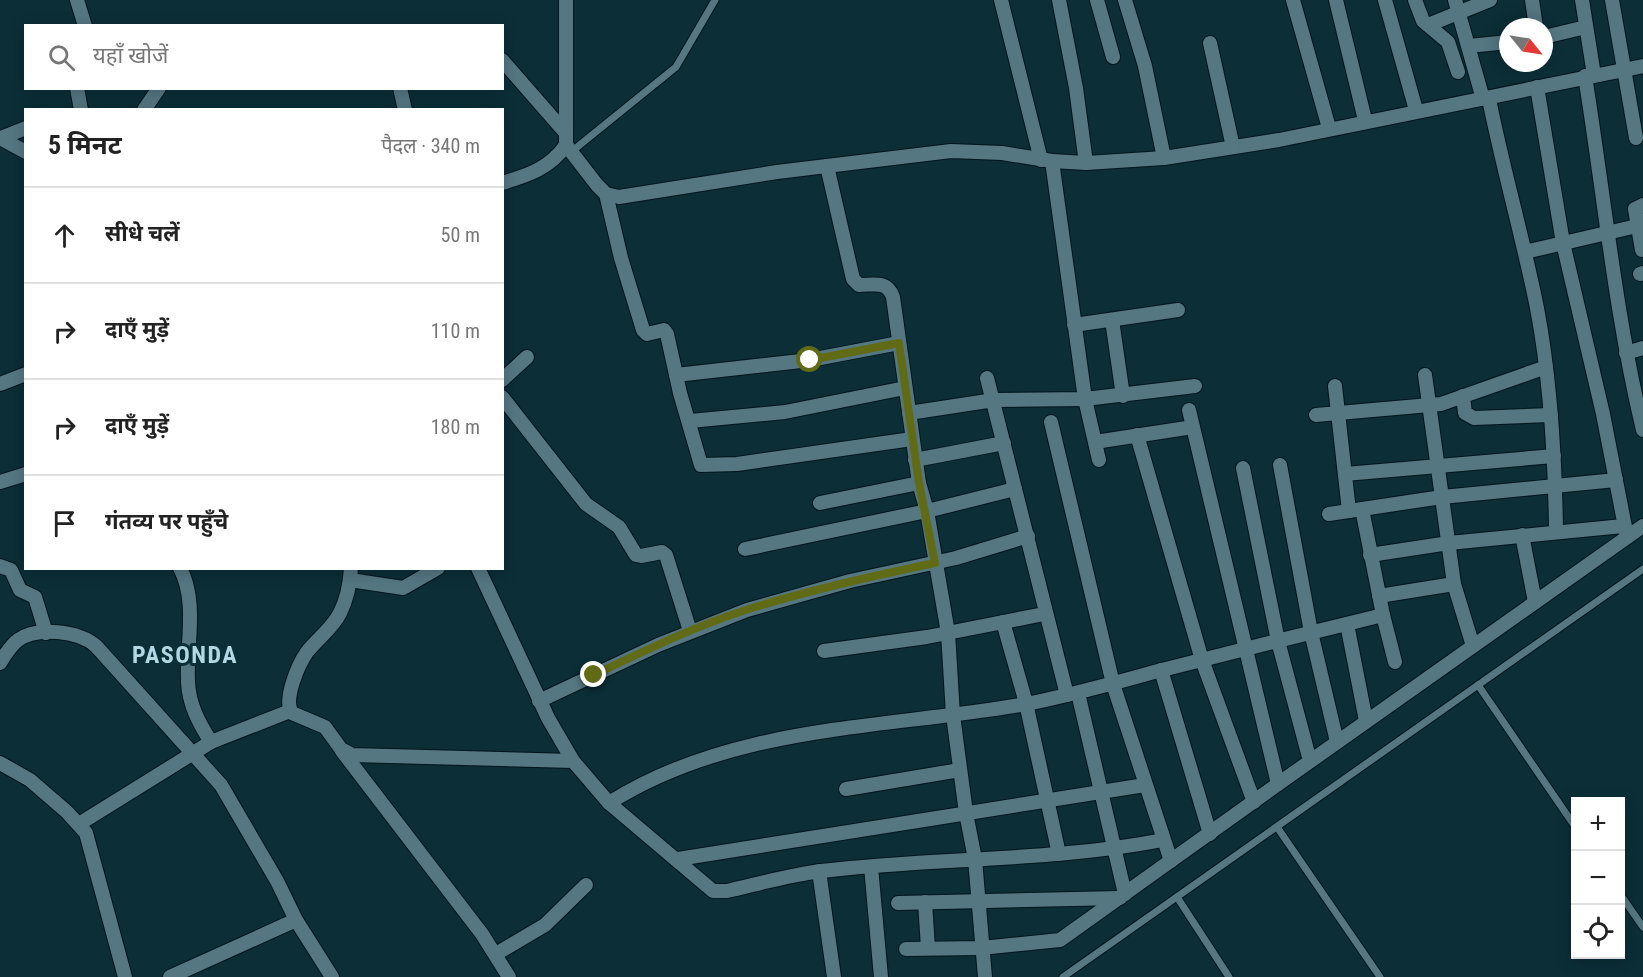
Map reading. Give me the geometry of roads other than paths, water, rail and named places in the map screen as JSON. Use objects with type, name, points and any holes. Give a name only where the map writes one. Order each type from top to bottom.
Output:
[{"type":"street","points":[[77,0],[84,24]]},
{"type":"street","points":[[504,182],[544,168],[557,157],[567,143],[566,0]]},
{"type":"street","points":[[1001,0],[1047,160],[1085,399],[1099,460]]},
{"type":"street","points":[[1059,0],[1076,88],[1086,163]]},
{"type":"street","points":[[1097,0],[1113,57]]},
{"type":"street","points":[[1125,0],[1145,66],[1164,158]]},
{"type":"street","points":[[1293,0],[1329,128]]},
{"type":"street","points":[[1336,0],[1365,120]]},
{"type":"street","points":[[1385,0],[1416,110]]},
{"type":"street","points":[[1415,0],[1423,21],[1448,42],[1458,72]]},
{"type":"street","points":[[1428,25],[1457,6],[1490,0]]},
{"type":"street","points":[[1582,0],[1626,353],[1639,394],[1643,430]]},
{"type":"street","points":[[1612,0],[1636,138]]},
{"type":"street","points":[[1536,1],[1536,18]]},
{"type":"street","points":[[1457,6],[1486,99],[1525,252],[1546,367],[1556,487],[1556,531]]},
{"type":"street","points":[[1553,35],[1586,27]]},
{"type":"street","points":[[1210,43],[1233,147]]},
{"type":"street","points":[[1469,46],[1499,43]]},
{"type":"street","points":[[504,63],[606,194],[621,258],[643,330],[647,334],[662,330],[666,332],[699,460],[707,466],[912,439]]},
{"type":"street","points":[[606,194],[631,196],[777,172],[966,150],[1086,163],[1164,158],[1486,99],[1590,75],[1643,66]]},
{"type":"street","points":[[1537,87],[1563,243],[1616,480],[1625,531]]},
{"type":"street","points":[[75,108],[77,90]]},
{"type":"street","points":[[145,108],[158,90]]},
{"type":"street","points":[[400,90],[405,108]]},
{"type":"street","points":[[1,138],[24,129]]},
{"type":"street","points":[[1,138],[24,151]]},
{"type":"street","points":[[827,166],[850,271],[859,285],[881,284],[891,292],[915,460],[927,512],[948,633],[953,715],[966,813],[975,859],[985,977]]},
{"type":"street","points":[[1642,250],[1635,209],[1643,205]]},
{"type":"street","points":[[1525,252],[1637,226]]},
{"type":"street","points":[[1074,326],[1178,310]]},
{"type":"street","points":[[1112,320],[1123,396]]},
{"type":"street","points":[[676,375],[810,360],[899,343]]},
{"type":"street","points":[[1626,353],[1643,348]]},
{"type":"street","points":[[504,378],[527,357]]},
{"type":"street","points":[[1316,414],[1430,406],[1546,367]]},
{"type":"street","points":[[0,384],[24,375]]},
{"type":"street","points":[[1425,375],[1454,584],[1473,646]]},
{"type":"street","points":[[987,378],[1028,536],[1044,614],[1103,793],[1116,849],[1123,896]]},
{"type":"street","points":[[909,413],[994,400],[1085,399],[1195,386]]},
{"type":"street","points":[[1335,386],[1345,474],[1371,555],[1395,662]]},
{"type":"street","points":[[690,422],[785,412],[905,388]]},
{"type":"street","points":[[1463,396],[1465,413],[1474,418],[1551,415]]},
{"type":"street","points":[[504,400],[586,504],[619,527],[636,555],[662,552],[666,555],[690,631]]},
{"type":"street","points":[[1189,410],[1278,784]]},
{"type":"street","points":[[1051,422],[1113,684],[1171,861]]},
{"type":"street","points":[[1095,442],[1193,427]]},
{"type":"street","points":[[1137,435],[1202,660],[1254,802]]},
{"type":"street","points":[[915,460],[1004,443]]},
{"type":"street","points":[[1345,474],[1554,456]]},
{"type":"street","points":[[1280,465],[1311,632],[1337,742]]},
{"type":"street","points":[[1243,468],[1278,641],[1310,761]]},
{"type":"street","points":[[0,482],[24,475]]},
{"type":"street","points":[[1329,514],[1442,497],[1616,480]]},
{"type":"street","points":[[820,503],[919,483]]},
{"type":"street","points":[[745,549],[927,512],[1015,489]]},
{"type":"street","points":[[1371,555],[1449,543],[1556,531],[1625,531],[1643,526]]},
{"type":"street","points":[[906,949],[981,948],[1054,942],[1065,938],[1535,602],[1625,531]]},
{"type":"street","points":[[1522,535],[1535,602]]},
{"type":"street","points":[[539,701],[690,631],[747,610],[801,594],[935,563],[1028,536]]},
{"type":"street","points":[[0,566],[11,570],[20,590],[36,597],[46,633]]},
{"type":"street","points":[[181,570],[189,596],[190,699],[198,723],[211,742]]},
{"type":"street","points":[[434,570],[403,588],[351,574],[344,603],[336,620],[302,661],[289,703],[290,711],[295,716],[325,727],[496,954],[509,977]]},
{"type":"street","points":[[479,570],[539,701],[573,761],[609,803],[678,859],[707,887],[719,892],[819,871],[1059,855],[1116,849],[1163,840]]},
{"type":"street","points":[[1379,597],[1454,584]]},
{"type":"street","points":[[824,651],[948,633],[1044,614]]},
{"type":"street","points":[[609,803],[644,781],[714,753],[858,727],[1026,704],[1383,615]]},
{"type":"street","points":[[1003,622],[1026,704],[1059,855]]},
{"type":"street","points":[[1347,624],[1366,721]]},
{"type":"street","points":[[0,663],[19,639],[30,634],[72,634],[88,639],[192,752],[231,801],[296,920],[332,977]]},
{"type":"street","points":[[1161,670],[1210,834]]},
{"type":"street","points":[[79,824],[192,752],[211,742],[290,711]]},
{"type":"street","points":[[341,749],[352,755],[573,761]]},
{"type":"street","points":[[0,763],[30,780],[79,824],[90,845],[125,977]]},
{"type":"street","points":[[846,789],[960,770]]},
{"type":"street","points":[[678,859],[1145,785]]},
{"type":"street","points":[[871,867],[881,977]]},
{"type":"street","points":[[819,871],[834,977]]},
{"type":"street","points":[[496,954],[545,925],[586,885]]},
{"type":"street","points":[[898,903],[1123,896]]},
{"type":"street","points":[[925,902],[928,948]]},
{"type":"street","points":[[170,977],[296,920]]},
{"type":"lane","points":[[567,143],[676,68],[715,0]]},
{"type":"lane","points":[[1063,977],[1643,569]]},
{"type":"lane","points":[[1478,685],[1571,822]]},
{"type":"lane","points":[[1277,827],[1380,977]]},
{"type":"lane","points":[[1178,897],[1229,977]]},
{"type":"lane","points":[[1625,901],[1643,927]]},
{"type":"district","name":"PASONDA","points":[[185,655]]}]
